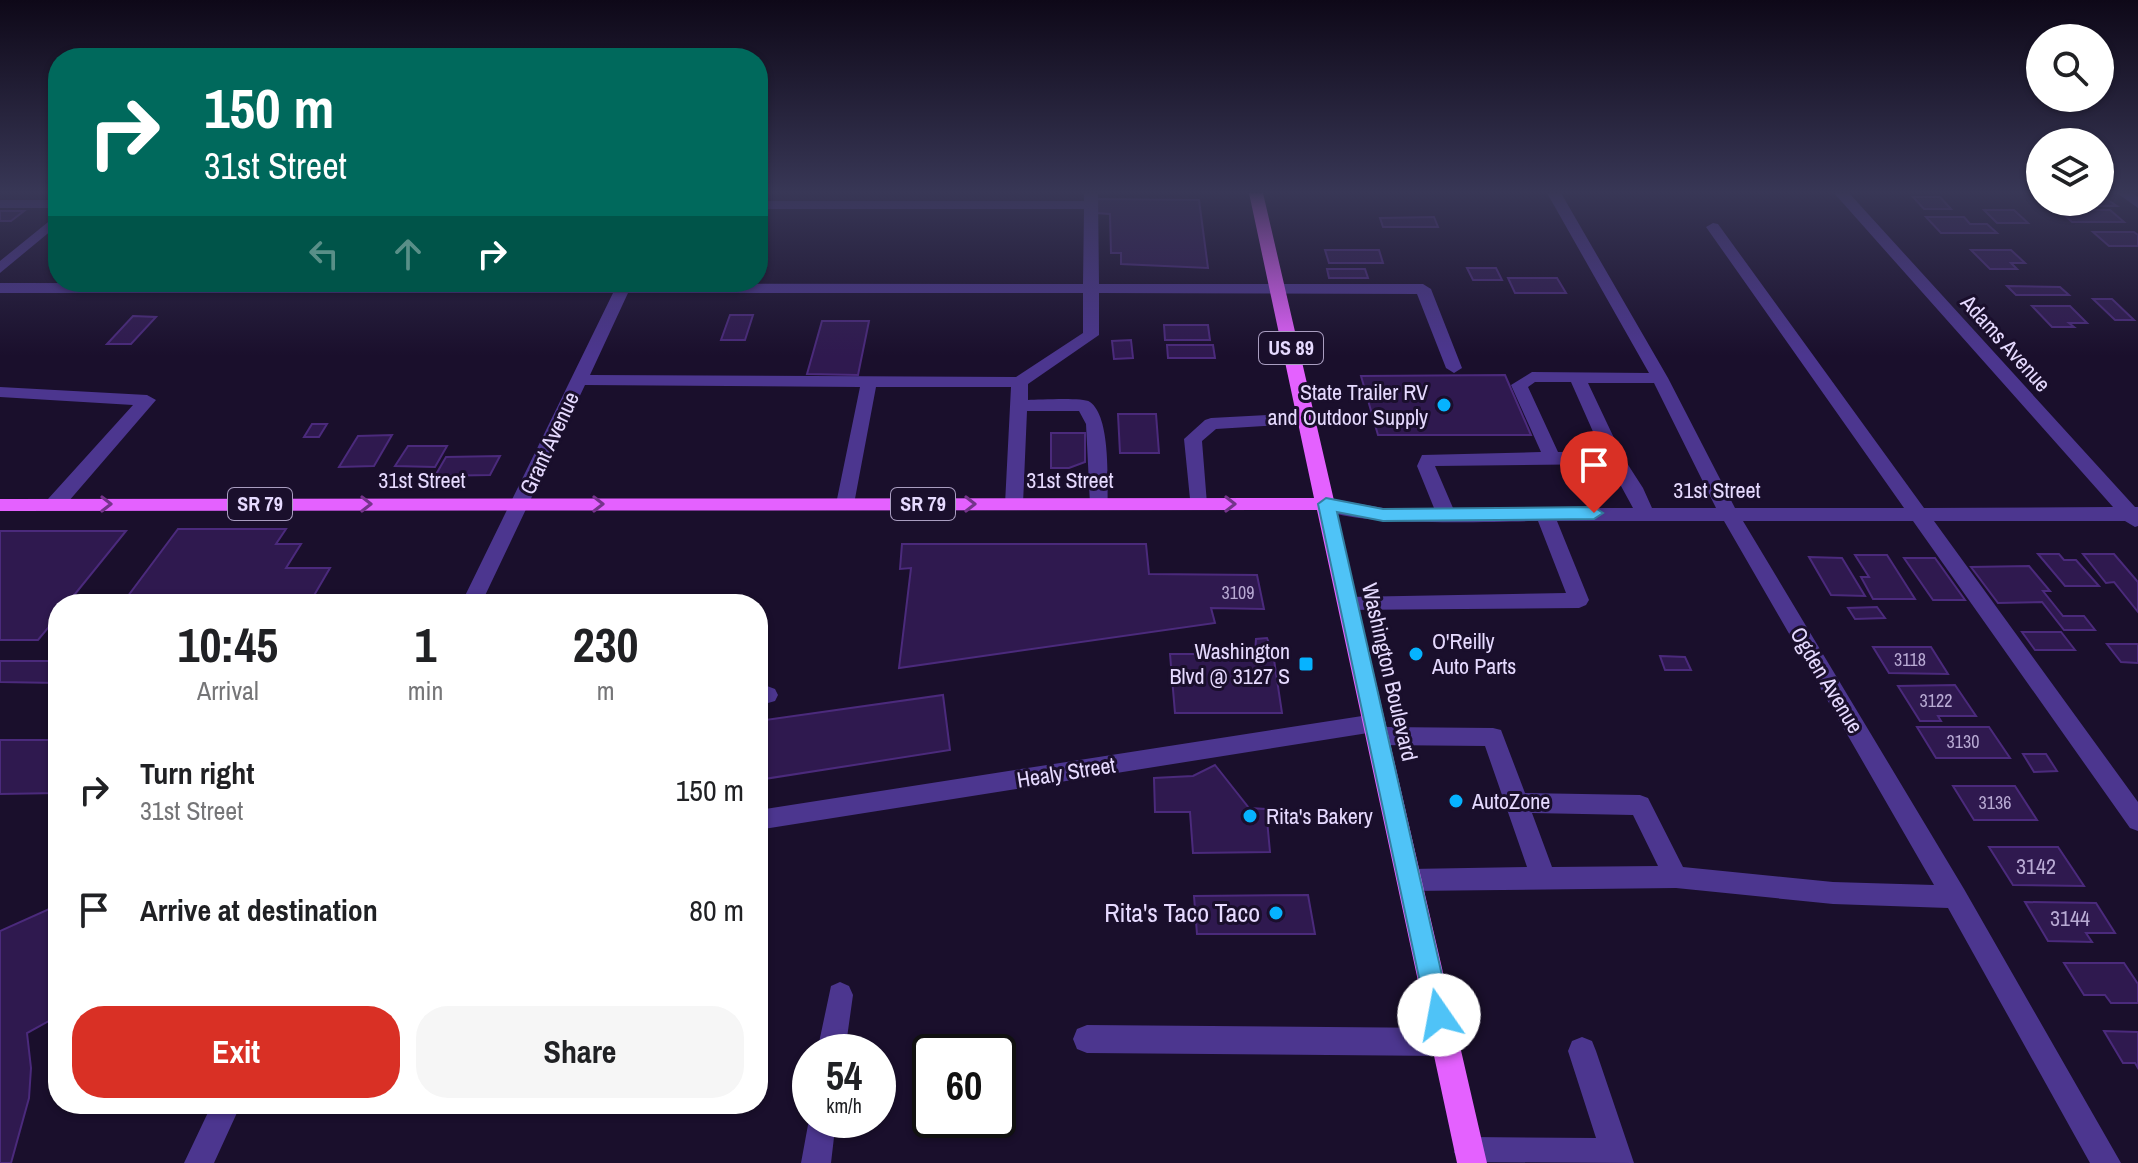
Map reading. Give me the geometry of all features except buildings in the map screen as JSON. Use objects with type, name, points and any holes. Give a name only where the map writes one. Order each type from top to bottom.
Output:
[{"type":"main road","name":"Washington Boulevard","points":[[1269,247],[1470,1158]]},
{"type":"main road","name":"31st Street","points":[[0,505],[1326,504]]},
{"type":"street","points":[[0,269],[25,247]]},
{"type":"street","points":[[579,380],[1020,382],[1091,335],[1090,247]]},
{"type":"street","name":"Ogden Avenue","points":[[1585,247],[1660,378],[1714,488],[1955,897],[2106,1163]]},
{"type":"street","points":[[1727,247],[2138,821]]},
{"type":"street","name":"Adams Avenue","points":[[1890,247],[2135,517]]},
{"type":"street","points":[[768,287],[1423,289],[1454,368]]},
{"type":"street","points":[[0,288],[48,288]]},
{"type":"street","name":"Grant Avenue","points":[[476,594],[621,292]]},
{"type":"street","points":[[1552,458],[1519,385],[1532,377],[1660,378]]},
{"type":"street","points":[[1577,377],[1614,458],[1628,477],[1645,514]]},
{"type":"street","points":[[845,504],[869,382]]},
{"type":"street","points":[[1014,504],[1020,382]]},
{"type":"street","points":[[0,392],[147,400],[55,504]]},
{"type":"street","points":[[1019,405],[1084,406],[1095,424],[1099,504]]},
{"type":"street","points":[[1198,504],[1193,439],[1211,424],[1307,419]]},
{"type":"street","points":[[1446,515],[1426,466],[1428,459],[1614,458]]},
{"type":"street","name":"31st Street","points":[[1326,504],[1383,515],[1730,513],[2135,517]]},
{"type":"street","points":[[1348,605],[1579,600],[1544,513]]},
{"type":"street","name":"Healy Street","points":[[768,819],[1376,730],[1493,737],[1517,803]]},
{"type":"street","points":[[1543,878],[1517,803],[1640,805],[1676,877]]},
{"type":"street","points":[[1409,880],[1676,877],[1833,893],[1955,897]]},
{"type":"street","points":[[834,1034],[840,995]]},
{"type":"street","points":[[1087,1039],[1445,1042]]},
{"type":"street","points":[[1470,1158],[1617,1158],[1582,1051]]},
{"type":"street","points":[[199,1163],[222,1114]]},
{"type":"street","points":[[816,1163],[819,1138]]},
{"type":"place","name":"State Trailer RV and Outdoor Supply","points":[[1444,405]]},
{"type":"place","name":"O'Reilly Auto Parts","points":[[1416,654]]},
{"type":"place","name":"Washington Blvd @ 3127 S","points":[[1306,664]]},
{"type":"place","name":"AutoZone","points":[[1456,801]]},
{"type":"place","name":"Rita's Bakery","points":[[1250,816]]},
{"type":"place","name":"Rita's Taco Taco","points":[[1276,913]]},
{"type":"route","points":[[1439,1015],[1326,504],[1383,515],[1594,513]]}]
